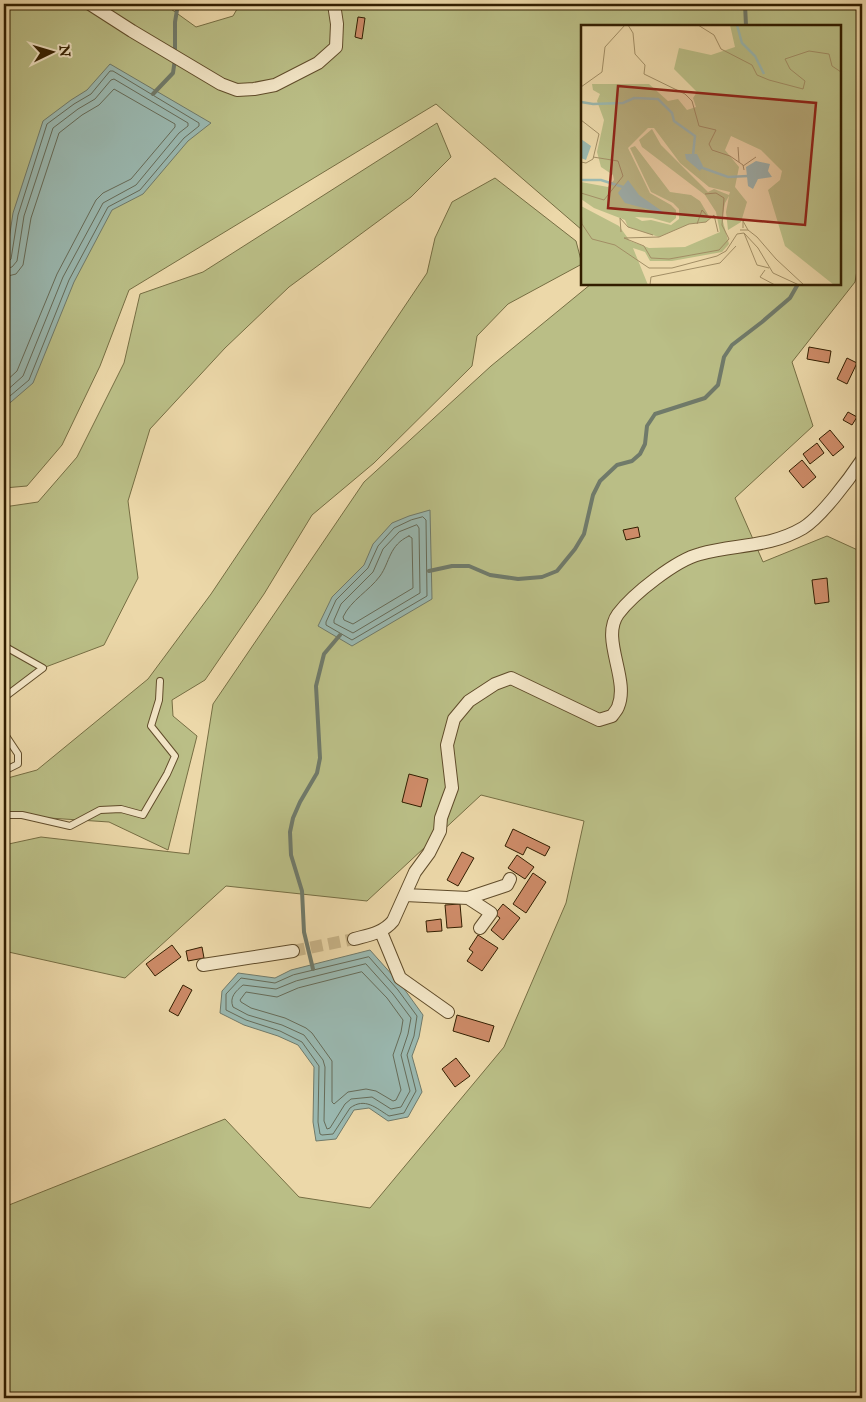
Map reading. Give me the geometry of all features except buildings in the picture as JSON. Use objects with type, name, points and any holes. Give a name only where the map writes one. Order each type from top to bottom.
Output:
[{"type":"street","points":[[90,4],[221,84],[237,90],[275,85],[318,64],[336,47],[337,24],[334,4]]},
{"type":"street","points":[[354,938],[381,932],[387,928],[415,872],[429,853],[440,831],[441,818],[452,788],[447,745],[454,719],[469,701],[495,684],[511,678],[599,720],[612,716],[619,706],[621,693],[611,628],[617,615],[634,597],[673,566],[699,554],[756,546],[779,539],[803,528],[851,478],[862,460]]},
{"type":"street","points":[[405,894],[468,898],[507,885],[510,879]]},
{"type":"street","points":[[468,898],[490,913],[480,928]]},
{"type":"street","points":[[381,932],[400,978],[448,1012]]},
{"type":"street","points":[[203,965],[293,951]]},
{"type":"lane","points":[[4,646],[43,668],[6,696],[4,702]]},
{"type":"lane","points":[[4,815],[22,815],[70,826],[100,810],[121,810],[143,815],[167,774],[175,756],[151,726],[159,700],[160,681]]},
{"type":"lane","points":[[4,733],[18,754],[18,764],[4,771]]},
{"type":"green space","points":[[4,4],[164,4],[196,27],[233,16],[240,4],[862,4],[862,241],[855,282],[792,362],[813,426],[735,498],[763,562],[827,536],[862,552],[862,1398],[4,1398],[4,1207],[225,1119],[299,1197],[370,1208],[504,1047],[566,903],[584,821],[481,795],[367,901],[226,886],[125,978],[4,951],[4,845],[41,837],[189,854],[213,704],[364,482],[491,366],[590,285],[841,285],[841,25],[581,25],[581,229],[436,104],[129,290],[100,366],[62,445],[27,486],[4,488]]},
{"type":"green space","points":[[437,123],[451,157],[411,197],[289,287],[225,348],[150,429],[128,501],[138,578],[104,645],[43,668],[4,701],[4,507],[38,502],[77,457],[124,363],[140,294],[203,272]]},
{"type":"green space","points":[[495,178],[576,241],[581,265],[508,304],[477,336],[472,366],[374,463],[312,515],[264,594],[205,680],[172,700],[173,716],[197,736],[168,850],[109,822],[4,815],[4,779],[37,770],[148,679],[211,594],[427,273],[435,238],[452,202]]},
{"type":"water","points":[[110,64],[211,123],[188,141],[143,194],[112,210],[74,282],[33,383],[4,408],[4,273],[13,213],[43,121],[87,90]]},
{"type":"water","points":[[430,510],[432,599],[352,646],[318,626],[332,597],[364,565],[373,544],[392,523]]},
{"type":"water","points":[[370,950],[402,986],[423,1015],[419,1037],[412,1056],[422,1092],[408,1117],[388,1121],[369,1108],[354,1110],[336,1139],[316,1141],[313,1122],[314,1067],[298,1045],[244,1025],[220,1013],[222,991],[238,973],[275,978],[291,970]]},
{"type":"waterway","points":[[175,52],[175,22],[178,4]]},
{"type":"waterway","points":[[745,4],[746,25]]},
{"type":"waterway","points":[[153,94],[173,73],[175,59]]},
{"type":"waterway","points":[[429,571],[452,566],[469,566],[490,575],[518,579],[542,577],[557,571],[575,549],[584,534],[593,495],[600,481],[617,465],[632,461],[640,454],[645,444],[647,426],[655,414],[705,398],[718,385],[724,357],[732,345],[790,298],[797,285]]},
{"type":"waterway","points":[[313,969],[304,932],[302,891],[291,855],[290,832],[293,818],[300,802],[317,773],[320,758],[316,686],[324,654],[340,635]]},
{"type":"tunnel","points":[[293,951],[354,939]]}]
